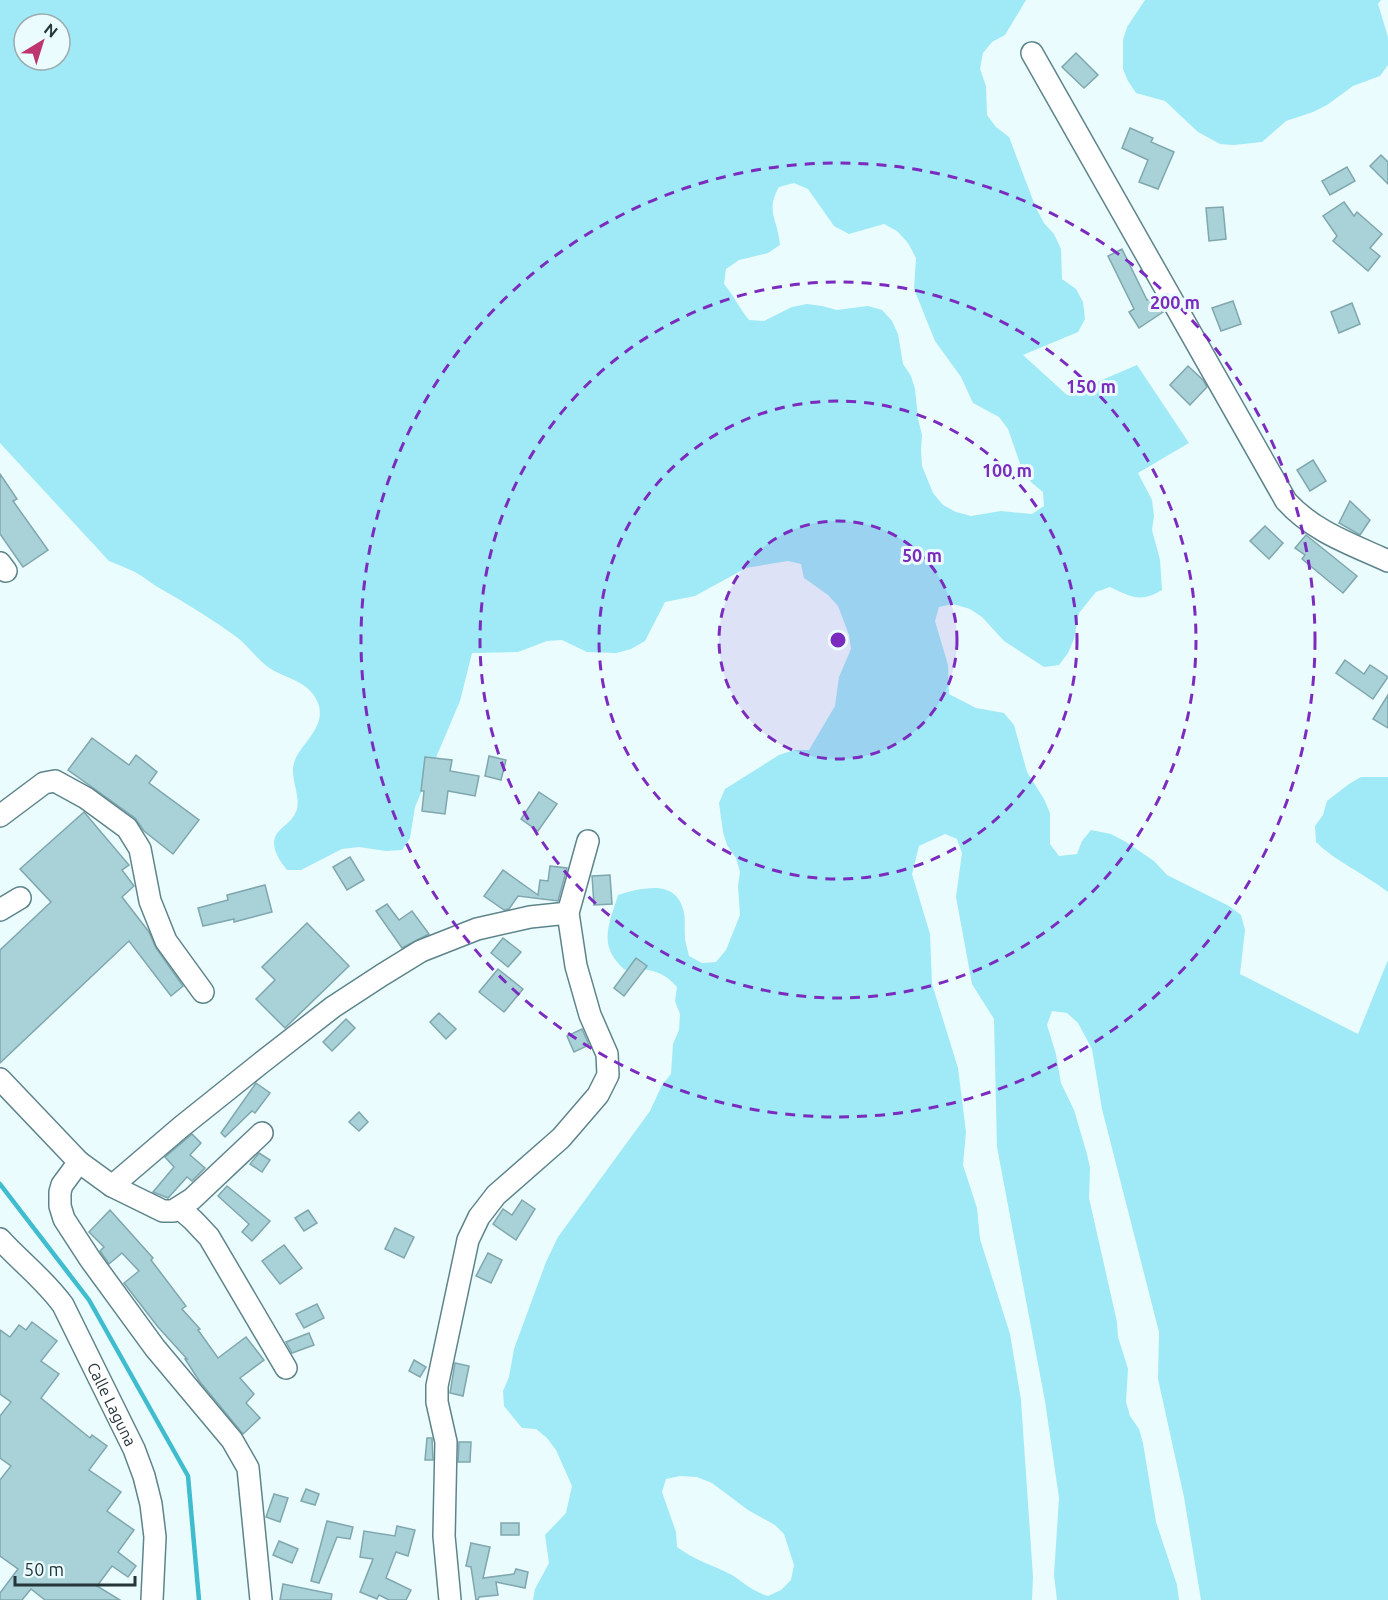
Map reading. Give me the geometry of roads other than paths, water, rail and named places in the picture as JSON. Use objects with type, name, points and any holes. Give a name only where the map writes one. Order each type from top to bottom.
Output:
[{"type":"street","points":[[1032,53],[1286,501],[1300,517],[1321,531],[1388,561]]},
{"type":"street","points":[[0,816],[44,783],[55,781],[86,798],[127,828],[140,849],[150,901],[166,941],[203,992]]},
{"type":"street","points":[[450,1600],[444,1536],[446,1442],[437,1402],[436,1386],[468,1240],[487,1205],[561,1138],[598,1095],[608,1075],[607,1054],[590,1015],[576,966],[568,913],[588,841]]},
{"type":"street","points":[[0,910],[20,898]]},
{"type":"street","points":[[112,1186],[181,1127],[324,1014],[421,951],[477,929],[530,917],[568,913]]},
{"type":"street","points":[[0,1079],[79,1162],[112,1186],[159,1209],[168,1211],[179,1208],[192,1199],[262,1133]]},
{"type":"street","points":[[79,1162],[62,1185],[60,1192],[60,1206],[64,1219],[90,1259],[155,1348],[232,1440],[248,1468],[261,1600]]},
{"type":"street","points":[[179,1208],[209,1237],[286,1368]]},
{"type":"street","name":"Calle Laguna","points":[[0,1239],[15,1256],[50,1287],[63,1305],[134,1449],[144,1476],[153,1526],[152,1600]]},
{"type":"waterway","points":[[0,1184],[89,1300],[188,1476],[199,1600]]}]
